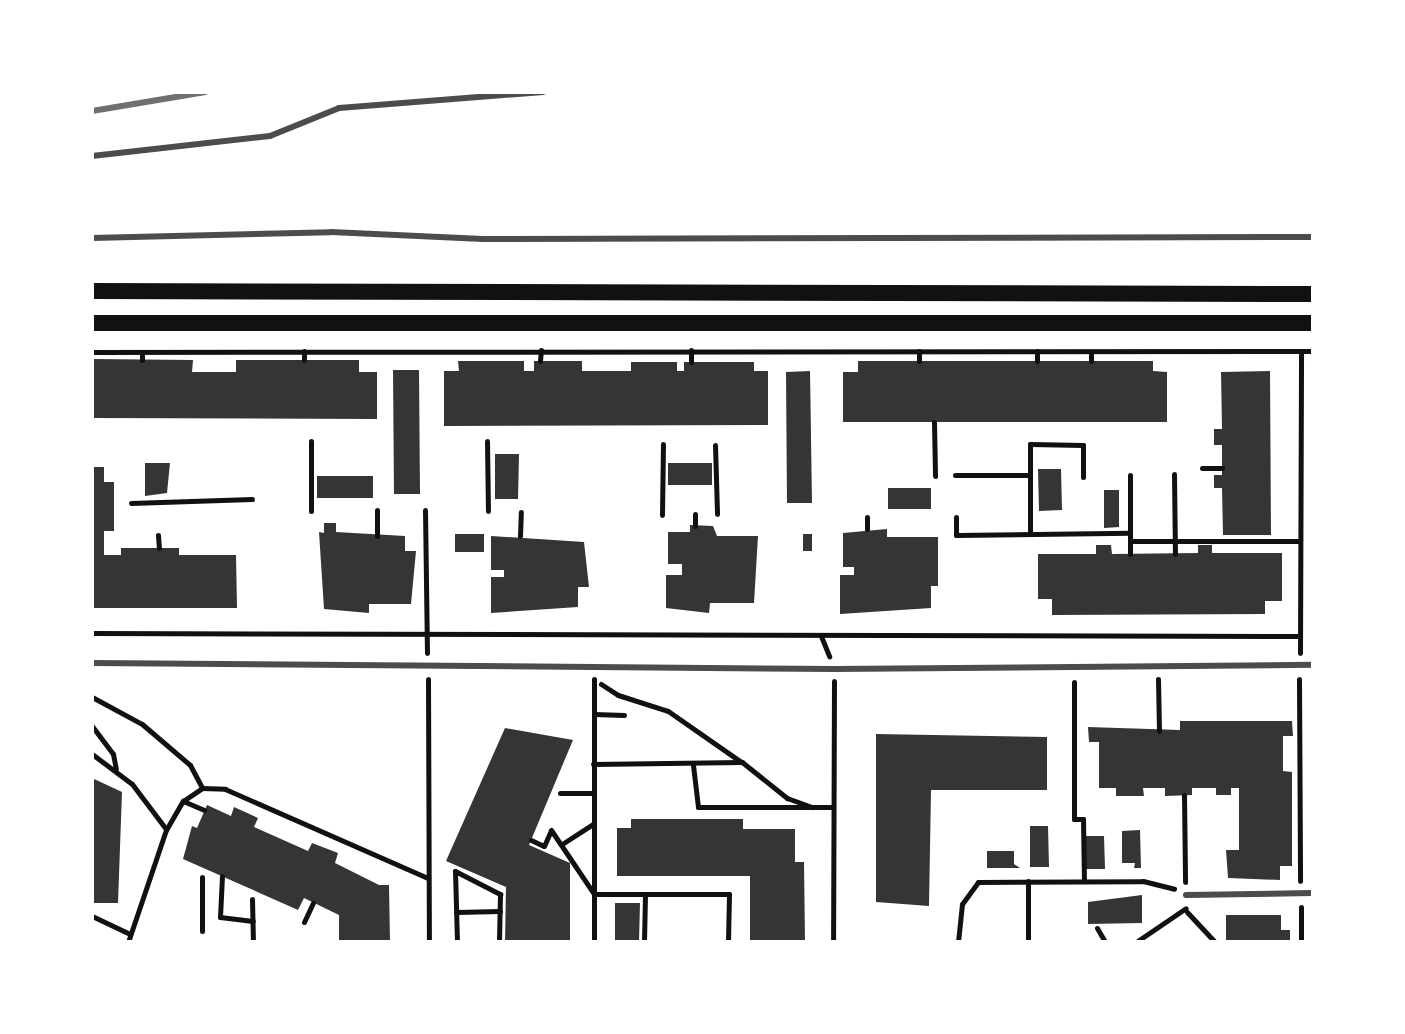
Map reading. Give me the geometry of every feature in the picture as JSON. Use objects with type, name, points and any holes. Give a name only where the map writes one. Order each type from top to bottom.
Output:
[{"type":"main road","points":[[92,291],[1313,294]]},
{"type":"main road","points":[[92,323],[1313,323]]},
{"type":"lane","points":[[92,156],[270,136],[339,108],[543,92]]},
{"type":"lane","points":[[92,238],[331,232],[483,239],[1313,237]]},
{"type":"lane","points":[[92,663],[834,669],[1313,665]]},
{"type":"lane","points":[[1186,895],[1313,893]]},
{"type":"path","points":[[540,361],[541,350]]},
{"type":"path","points":[[691,350],[691,362]]},
{"type":"path","points":[[304,351],[304,360]]},
{"type":"path","points":[[919,351],[919,361]]},
{"type":"path","points":[[1037,351],[1037,361]]},
{"type":"path","points":[[92,352],[1313,351]]},
{"type":"path","points":[[142,352],[142,360]]},
{"type":"path","points":[[1091,352],[1091,361]]},
{"type":"path","points":[[1301,353],[1301,942]]},
{"type":"path","points":[[934,422],[935,476]]},
{"type":"path","points":[[311,441],[311,511]]},
{"type":"path","points":[[487,441],[488,511]]},
{"type":"path","points":[[662,515],[663,444]]},
{"type":"path","points":[[1030,534],[1030,444],[1083,445],[1083,477]]},
{"type":"path","points":[[715,445],[717,514]]},
{"type":"path","points":[[1202,468],[1222,468]]},
{"type":"path","points":[[1174,474],[1175,554]]},
{"type":"path","points":[[955,475],[1029,475]]},
{"type":"path","points":[[1130,475],[1130,554]]},
{"type":"path","points":[[131,503],[252,499]]},
{"type":"path","points":[[377,510],[377,536]]},
{"type":"path","points":[[425,510],[429,942]]},
{"type":"path","points":[[520,536],[521,512]]},
{"type":"path","points":[[695,514],[695,526]]},
{"type":"path","points":[[867,517],[867,529]]},
{"type":"path","points":[[956,517],[956,535],[1130,533]]},
{"type":"path","points":[[158,535],[159,548]]},
{"type":"path","points":[[1131,541],[1300,541]]},
{"type":"path","points":[[92,633],[427,637],[1300,636]]},
{"type":"path","points":[[594,666],[594,942]]},
{"type":"path","points":[[1074,666],[1074,819],[1083,819],[1084,880]]},
{"type":"path","points":[[1157,666],[1159,731]]},
{"type":"path","points":[[834,669],[833,942],[923,942]]},
{"type":"path","points":[[594,677],[618,695],[668,711],[742,762],[787,798],[812,807]]},
{"type":"path","points":[[92,697],[142,724],[190,765],[202,788]]},
{"type":"path","points":[[594,714],[624,715]]},
{"type":"path","points":[[92,726],[113,754],[116,770]]},
{"type":"path","points":[[92,754],[116,770],[166,830]]},
{"type":"path","points":[[593,764],[742,762]]},
{"type":"path","points":[[693,765],[698,807],[833,807]]},
{"type":"path","points":[[128,942],[166,830],[183,801],[202,788],[225,789],[428,878]]},
{"type":"path","points":[[560,793],[594,793]]},
{"type":"path","points":[[1184,795],[1187,912],[1215,942]]},
{"type":"path","points":[[183,801],[204,810]]},
{"type":"path","points":[[562,844],[594,823]]},
{"type":"path","points":[[531,840],[544,846],[551,830],[594,894]]},
{"type":"path","points":[[457,942],[455,871],[482,881],[500,894],[499,942]]},
{"type":"path","points":[[222,876],[220,917],[253,921]]},
{"type":"path","points":[[202,877],[202,931]]},
{"type":"path","points":[[958,942],[962,904],[978,882],[1084,880],[1165,884],[1186,895]]},
{"type":"path","points":[[1028,881],[1028,942]]},
{"type":"path","points":[[594,894],[729,894],[728,942]]},
{"type":"path","points":[[644,942],[645,894]]},
{"type":"path","points":[[252,899],[253,942]]},
{"type":"path","points":[[304,922],[313,903]]},
{"type":"path","points":[[456,912],[500,911]]},
{"type":"path","points":[[1136,942],[1187,912]]},
{"type":"path","points":[[92,916],[130,934]]},
{"type":"path","points":[[1097,928],[1105,942]]},
{"type":"building","points":[[92,359],[193,360],[192,372],[236,372],[236,360],[359,360],[359,372],[377,372],[377,419],[92,418]]},
{"type":"building","points":[[458,361],[524,361],[524,371],[534,371],[534,361],[582,361],[582,371],[631,371],[631,362],[677,362],[677,371],[684,371],[684,362],[754,362],[754,371],[768,371],[768,425],[444,426],[444,371],[459,371]]},
{"type":"building","points":[[858,361],[1153,361],[1153,371],[1167,372],[1167,422],[843,422],[843,372],[858,372]]},
{"type":"building","points":[[393,370],[419,370],[420,494],[394,494]]},
{"type":"building","points":[[810,371],[812,503],[787,503],[786,372]]},
{"type":"building","points":[[1270,371],[1271,535],[1223,535],[1222,488],[1214,488],[1214,475],[1222,475],[1222,445],[1214,445],[1214,429],[1222,429],[1221,372]]},
{"type":"building","points":[[495,454],[519,454],[518,499],[495,499]]},
{"type":"building","points":[[145,463],[170,463],[167,493],[145,496]]},
{"type":"building","points":[[668,463],[712,463],[712,485],[668,485]]},
{"type":"building","points":[[92,467],[104,467],[104,482],[114,482],[114,531],[104,531],[104,555],[121,555],[121,548],[179,548],[179,555],[236,555],[237,608],[92,608]]},
{"type":"building","points":[[1038,469],[1061,469],[1062,510],[1039,511]]},
{"type":"building","points":[[317,476],[373,476],[373,498],[317,498]]},
{"type":"building","points":[[888,488],[931,488],[931,509],[888,509]]},
{"type":"building","points":[[1104,490],[1119,490],[1119,527],[1104,528]]},
{"type":"building","points":[[324,523],[336,523],[336,532],[405,536],[405,551],[416,551],[411,604],[369,604],[369,613],[324,609],[319,532],[324,533]]},
{"type":"building","points":[[690,525],[713,526],[717,536],[758,536],[754,603],[710,603],[709,613],[666,608],[666,575],[682,575],[682,564],[668,564],[668,532],[690,532]]},
{"type":"building","points":[[887,529],[887,537],[938,537],[938,586],[931,586],[931,608],[840,614],[840,575],[854,575],[854,567],[843,567],[843,533]]},
{"type":"building","points":[[455,534],[484,534],[484,552],[455,552]]},
{"type":"building","points":[[803,534],[812,534],[812,551],[803,551]]},
{"type":"building","points":[[491,536],[584,542],[589,587],[578,587],[578,607],[491,613],[491,577],[504,577],[504,570],[491,570]]},
{"type":"building","points":[[1096,545],[1111,545],[1112,554],[1198,553],[1198,545],[1212,545],[1212,553],[1282,553],[1282,601],[1265,601],[1265,614],[1052,615],[1052,599],[1038,599],[1038,554],[1096,554]]},
{"type":"building","points":[[1180,721],[1292,721],[1293,736],[1283,736],[1283,771],[1292,772],[1292,866],[1280,866],[1280,880],[1228,878],[1226,850],[1239,850],[1239,788],[1231,788],[1231,795],[1216,795],[1216,788],[1192,788],[1192,795],[1165,796],[1165,788],[1143,788],[1144,796],[1116,796],[1116,788],[1099,788],[1099,742],[1089,742],[1088,727],[1180,730]]},
{"type":"building","points":[[505,728],[573,740],[529,845],[570,863],[570,942],[505,942],[506,887],[446,861]]},
{"type":"building","points":[[876,734],[1047,737],[1047,790],[931,790],[929,906],[876,902]]},
{"type":"building","points":[[92,778],[122,792],[118,903],[92,903]]},
{"type":"building","points":[[207,805],[231,816],[234,807],[258,818],[254,827],[308,851],[312,843],[338,853],[335,863],[379,885],[389,885],[390,942],[339,942],[339,915],[304,898],[298,910],[183,859],[192,826],[197,828]]},
{"type":"building","points":[[631,819],[743,819],[743,829],[795,829],[795,862],[804,862],[805,942],[750,942],[750,876],[617,876],[617,828],[631,828]]},
{"type":"building","points":[[1030,826],[1048,826],[1049,867],[1030,867]]},
{"type":"building","points":[[1140,830],[1141,868],[1134,868],[1135,863],[1122,863],[1122,831]]},
{"type":"building","points":[[1085,836],[1104,836],[1105,869],[1086,869]]},
{"type":"building","points":[[987,851],[1014,851],[1014,864],[1020,868],[987,868]]},
{"type":"building","points":[[1142,895],[1142,923],[1088,924],[1088,902]]},
{"type":"building","points":[[615,903],[640,903],[639,942],[615,942]]},
{"type":"building","points":[[1226,915],[1281,915],[1281,930],[1290,930],[1290,942],[1226,942]]},
{"type":"railway","points":[[92,111],[205,92]]}]
